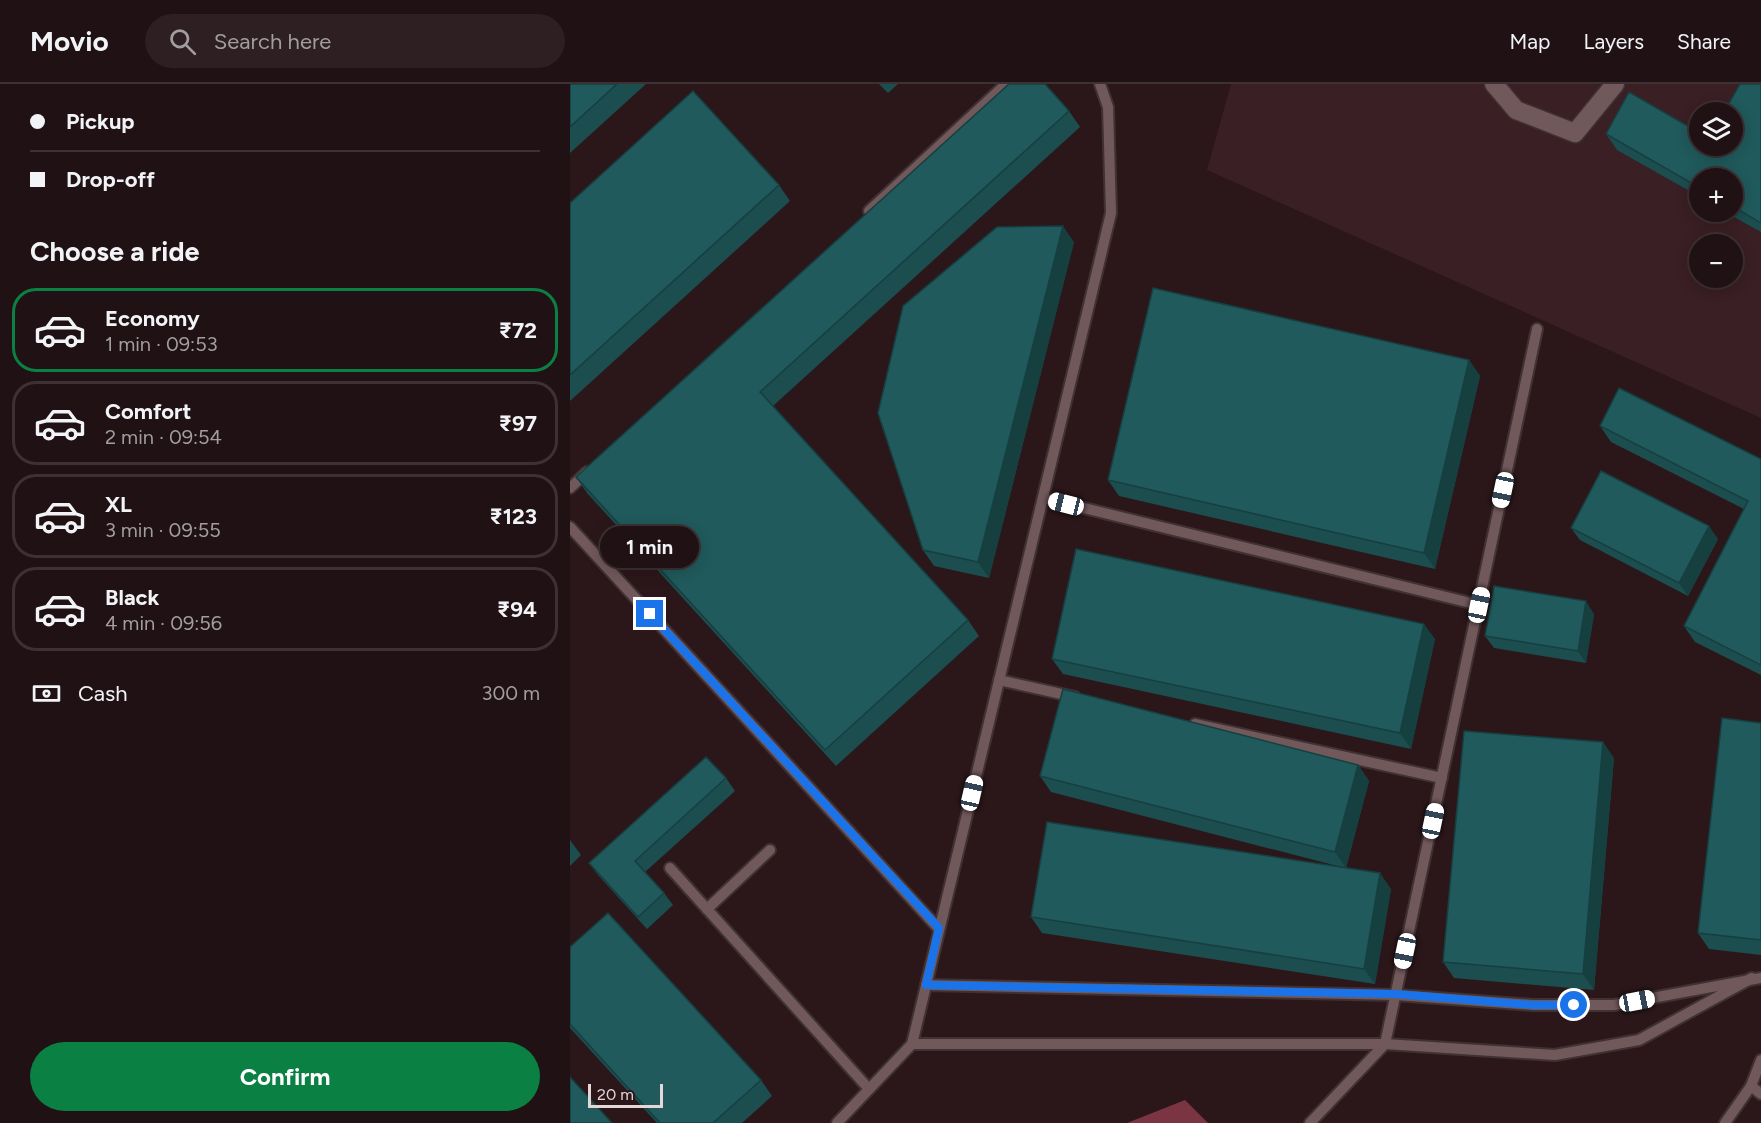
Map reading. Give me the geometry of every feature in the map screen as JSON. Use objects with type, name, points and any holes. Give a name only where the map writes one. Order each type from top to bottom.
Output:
[{"type":"street","points":[[1494,84],[1516,110],[1575,133],[1615,84]]},
{"type":"lane","points":[[858,221],[1006,84]]},
{"type":"lane","points":[[837,1123],[912,1044],[1112,213],[1107,107],[1100,84]]},
{"type":"lane","points":[[1310,1123],[1385,1044],[1537,329]]},
{"type":"lane","points":[[570,488],[596,464]]},
{"type":"lane","points":[[1043,498],[1479,605]]},
{"type":"lane","points":[[570,527],[939,928]]},
{"type":"lane","points":[[999,680],[1080,698]]},
{"type":"lane","points":[[1185,722],[1442,778]]},
{"type":"lane","points":[[707,909],[770,850]]},
{"type":"lane","points":[[670,868],[868,1089]]},
{"type":"lane","points":[[926,985],[1396,994],[1533,1005],[1614,1005],[1756,978]]},
{"type":"lane","points":[[912,1044],[1385,1044],[1555,1055],[1639,1040],[1756,978]]},
{"type":"lane","points":[[1725,1123],[1751,1086],[1761,1060]]},
{"type":"lane","points":[[1751,1086],[1761,1094]]},
{"type":"shaded area","points":[[1231,84],[1761,84],[1761,418],[1207,170]]},
{"type":"shaded area","points":[[1185,1100],[1208,1123],[1127,1123]]},
{"type":"building","points":[[570,84],[617,84],[570,127]]},
{"type":"building","points":[[1009,84],[1045,84],[1069,111],[760,392],[968,620],[825,750],[576,477]]},
{"type":"building","points":[[1740,84],[1761,84],[1761,223],[1743,212],[1743,168],[1689,168],[1689,182],[1606,134],[1629,92],[1689,127],[1689,156],[1743,156],[1743,102],[1730,102]]},
{"type":"building","points":[[693,91],[779,185],[570,375],[570,203]]},
{"type":"building","points":[[1063,226],[978,562],[923,550],[878,413],[903,306],[997,227]]},
{"type":"building","points":[[1153,288],[1469,360],[1424,553],[1108,480]]},
{"type":"building","points":[[1619,388],[1761,459],[1761,665],[1684,626],[1748,501],[1600,426]]},
{"type":"building","points":[[1601,471],[1709,526],[1679,583],[1571,528]]},
{"type":"building","points":[[1076,549],[1424,624],[1400,733],[1052,659]]},
{"type":"building","points":[[1494,586],[1586,601],[1578,651],[1485,636]]},
{"type":"building","points":[[1063,689],[1358,765],[1335,852],[1040,776]]},
{"type":"building","points":[[1722,718],[1761,723],[1761,940],[1698,933]]},
{"type":"building","points":[[1464,731],[1603,742],[1583,974],[1443,962]]},
{"type":"building","points":[[706,757],[726,778],[635,861],[664,893],[638,917],[589,863]]},
{"type":"building","points":[[1047,822],[1380,873],[1364,969],[1031,917]]},
{"type":"building","points":[[608,913],[761,1080],[713,1123],[660,1123],[570,1024],[570,947]]},
{"type":"building","points":[[570,1077],[612,1123],[570,1123]]},
{"type":"route","points":[[650,614],[939,928],[926,985],[1396,994],[1533,1005],[1574,1005]]}]
